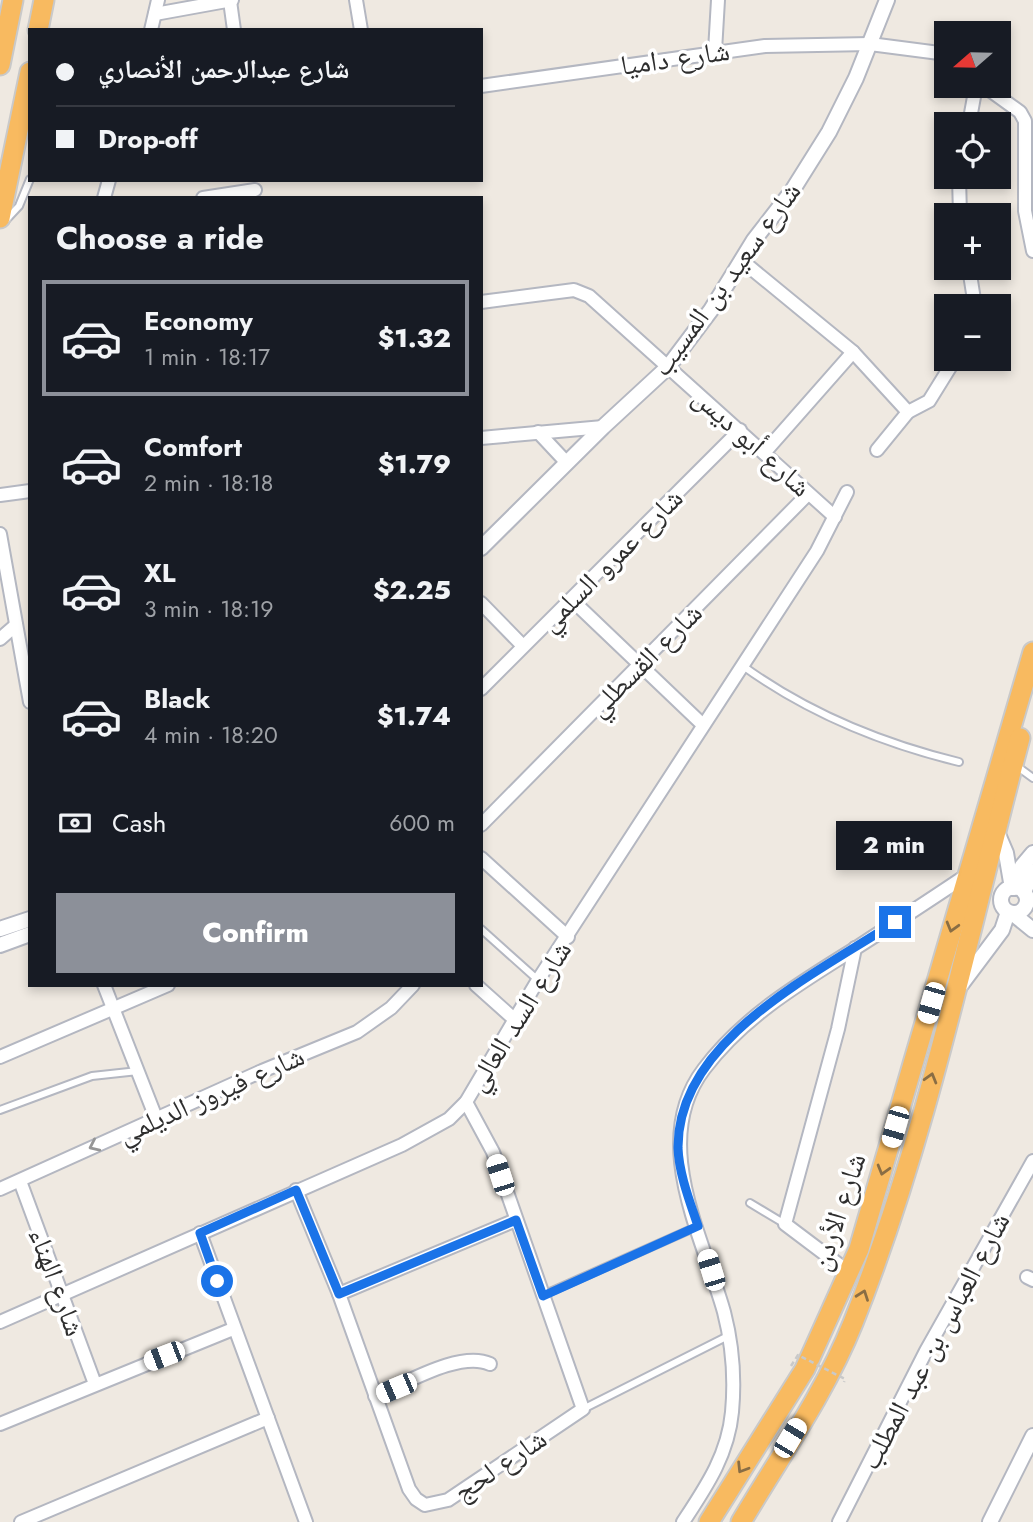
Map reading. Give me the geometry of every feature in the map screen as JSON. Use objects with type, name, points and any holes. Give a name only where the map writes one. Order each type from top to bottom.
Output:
[{"type":"highway","points":[[0,65],[13,0]]},
{"type":"highway","points":[[38,28],[44,0]]},
{"type":"highway","points":[[0,218],[28,82]]},
{"type":"highway","name":"شارع الأردن","points":[[709,1522],[792,1376],[805,1370],[859,1249],[1033,652]]},
{"type":"highway","name":"شارع الأردن","points":[[741,1522],[815,1397],[852,1326],[895,1207],[955,993],[1033,690]]},
{"type":"highway","points":[[792,1376],[815,1397]]},
{"type":"street","points":[[152,28],[158,0]]},
{"type":"street","points":[[155,14],[231,0],[234,28]]},
{"type":"street","points":[[356,0],[361,28]]},
{"type":"street","points":[[715,51],[718,0]]},
{"type":"street","name":"شارع سعيد بن المسيب","points":[[483,546],[603,426],[668,367],[711,310],[741,260],[829,132],[870,44],[887,0]]},
{"type":"street","name":"شارع داميا","points":[[483,86],[765,46],[870,44],[934,52]]},
{"type":"street","points":[[1001,98],[1020,112],[1026,121],[1025,211],[1033,251]]},
{"type":"street","points":[[215,196],[255,189]]},
{"type":"street","points":[[741,260],[853,352],[908,412]]},
{"type":"street","name":"شارع أبو ديس","points":[[483,302],[579,290],[589,296],[835,517]]},
{"type":"street","points":[[764,453],[853,352]]},
{"type":"street","points":[[877,450],[908,412],[929,401],[948,371]]},
{"type":"street","points":[[483,438],[603,426]]},
{"type":"street","name":"شارع عمرو السلمي","points":[[483,687],[740,430]]},
{"type":"street","points":[[538,432],[567,463]]},
{"type":"street","points":[[0,495],[28,491]]},
{"type":"street","name":"شارع السد العالي","points":[[0,1322],[429,1131],[449,1119],[466,1102],[538,980],[817,551],[847,492]]},
{"type":"street","name":"شارع القسطلي","points":[[483,823],[808,494]]},
{"type":"street","points":[[0,534],[28,691]]},
{"type":"street","points":[[572,600],[703,725]]},
{"type":"street","points":[[483,605],[523,646]]},
{"type":"street","points":[[0,639],[16,625]]},
{"type":"street","points":[[997,832],[1022,896]]},
{"type":"street","points":[[1010,913],[1021,912],[1022,866],[1033,853]]},
{"type":"street","points":[[483,860],[568,937]]},
{"type":"street","points":[[1022,896],[1033,871]]},
{"type":"street","points":[[683,1522],[722,1459],[732,1413],[729,1336],[678,1148],[687,1101],[696,1081],[744,1026],[783,992],[967,875]]},
{"type":"street","points":[[1022,896],[1002,896],[1002,905],[1033,930]]},
{"type":"street","points":[[955,993],[1002,930],[1010,913]]},
{"type":"street","points":[[0,929],[24,928]]},
{"type":"street","points":[[0,945],[24,928]]},
{"type":"street","points":[[849,1273],[785,1224],[838,1028],[855,948]]},
{"type":"street","points":[[105,987],[156,1118]]},
{"type":"street","points":[[0,1057],[163,987]]},
{"type":"street","name":"شارع فيروز الديلمي","points":[[0,1189],[156,1118],[357,1032],[391,1008],[411,987]]},
{"type":"street","points":[[478,987],[514,1020]]},
{"type":"street","points":[[466,1102],[493,1152],[583,1409]]},
{"type":"street","name":"شارع العباس بن عبد المطلب","points":[[843,1521],[926,1351],[1028,1176],[1033,1161]]},
{"type":"street","name":"شارع الهناء","points":[[20,1181],[95,1384]]},
{"type":"street","name":"شارع لحج","points":[[296,1190],[339,1294],[409,1489],[415,1499],[425,1505],[448,1500],[583,1409]]},
{"type":"street","points":[[339,1294],[516,1220]]},
{"type":"street","points":[[200,1233],[306,1522]]},
{"type":"street","points":[[0,1424],[233,1329]]},
{"type":"street","points":[[375,1396],[458,1361],[478,1359],[490,1364]]},
{"type":"street","points":[[21,1522],[50,1516],[268,1418]]},
{"type":"street","points":[[990,1522],[1033,1436]]},
{"type":"lane","points":[[0,225],[19,206],[29,182]]},
{"type":"lane","points":[[741,665],[785,696],[849,726],[904,749],[959,762]]},
{"type":"lane","points":[[1013,764],[1033,778]]},
{"type":"lane","points":[[483,931],[538,980]]},
{"type":"lane","points":[[0,1110],[92,1076],[138,1071]]},
{"type":"lane","points":[[750,1203],[785,1224]]},
{"type":"lane","points":[[543,1296],[698,1226]]},
{"type":"lane","points":[[583,1409],[729,1336]]},
{"type":"path","points":[[792,1376],[798,1355],[845,1379],[844,1382]]},
{"type":"route","points":[[217,1281],[200,1233],[296,1190],[339,1294],[516,1220],[543,1296],[698,1226],[678,1148],[687,1101],[704,1068],[744,1026],[783,992],[895,922]]}]
